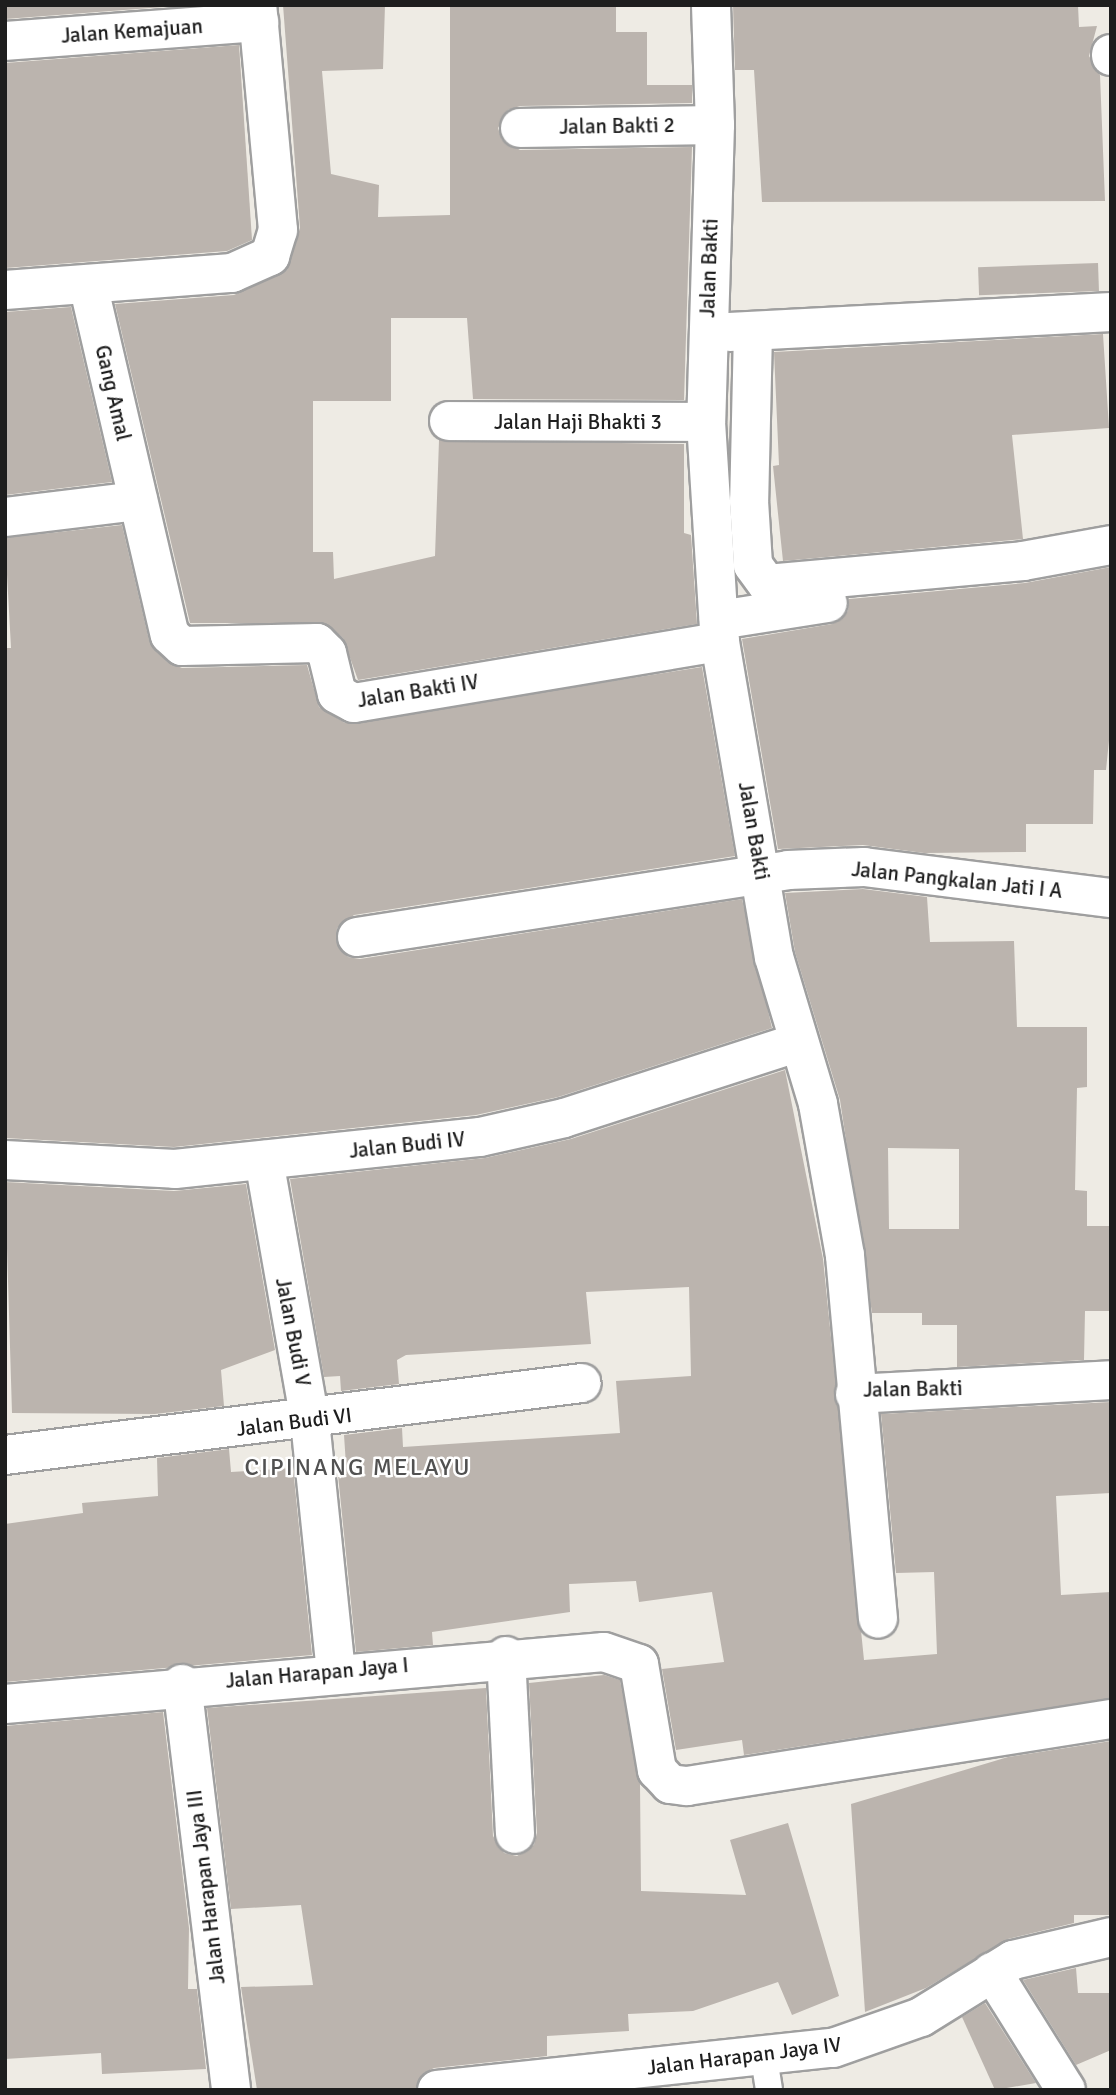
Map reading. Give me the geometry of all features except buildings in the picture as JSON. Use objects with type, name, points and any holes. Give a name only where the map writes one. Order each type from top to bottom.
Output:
[{"type":"street","name":"Jalan Bakti","points":[[711,5],[715,125],[706,333],[706,422],[719,631],[761,873],[796,1043],[818,1104],[842,1243],[855,1394],[1111,1380]]},
{"type":"street","name":"Jalan Kemajuan","points":[[5,41],[258,14]]},
{"type":"street","points":[[5,290],[232,273],[270,256],[278,230],[258,14]]},
{"type":"street","name":"Jalan Bakti 2","points":[[520,128],[715,125]]},
{"type":"street","name":"Gang Amal","points":[[88,284],[138,501]]},
{"type":"street","points":[[706,333],[1111,312]]},
{"type":"street","points":[[753,331],[749,501],[753,565],[767,584],[1023,561],[1111,545]]},
{"type":"street","name":"Jalan Haji Bhakti 3","points":[[449,421],[706,422]]},
{"type":"street","points":[[5,517],[138,501]]},
{"type":"street","name":"Jalan Bakti IV","points":[[138,501],[170,635],[201,648],[323,646],[344,702],[719,631]]},
{"type":"street","points":[[719,631],[1111,561]]},
{"type":"street","name":"Jalan Pangkalan Jati I A","points":[[357,937],[761,873],[864,867],[1111,898]]},
{"type":"street","name":"Jalan Budi IV","points":[[5,1160],[164,1169],[264,1160],[516,1129],[796,1043]]},
{"type":"street","name":"Jalan Budi V","points":[[264,1160],[310,1421],[336,1672]]},
{"type":"street","name":"Jalan Budi VI","points":[[5,1455],[310,1421],[582,1383]]},
{"type":"street","points":[[855,1394],[878,1619]]},
{"type":"street","points":[[506,1656],[516,1835]]},
{"type":"street","name":"Jalan Harapan Jaya I","points":[[5,1704],[182,1684],[506,1656],[629,1656],[639,1664],[657,1770],[678,1785],[1111,1719]]},
{"type":"street","name":"Jalan Harapan Jaya III","points":[[182,1684],[231,2090]]},
{"type":"street","name":"Jalan Harapan Jaya IV","points":[[438,2090],[767,2074],[880,2035],[992,1972],[1034,1952],[1111,1937]]},
{"type":"street","points":[[992,1972],[1066,2090]]},
{"type":"district","name":"CIPINANG MELAYU","points":[[358,1468]]}]
